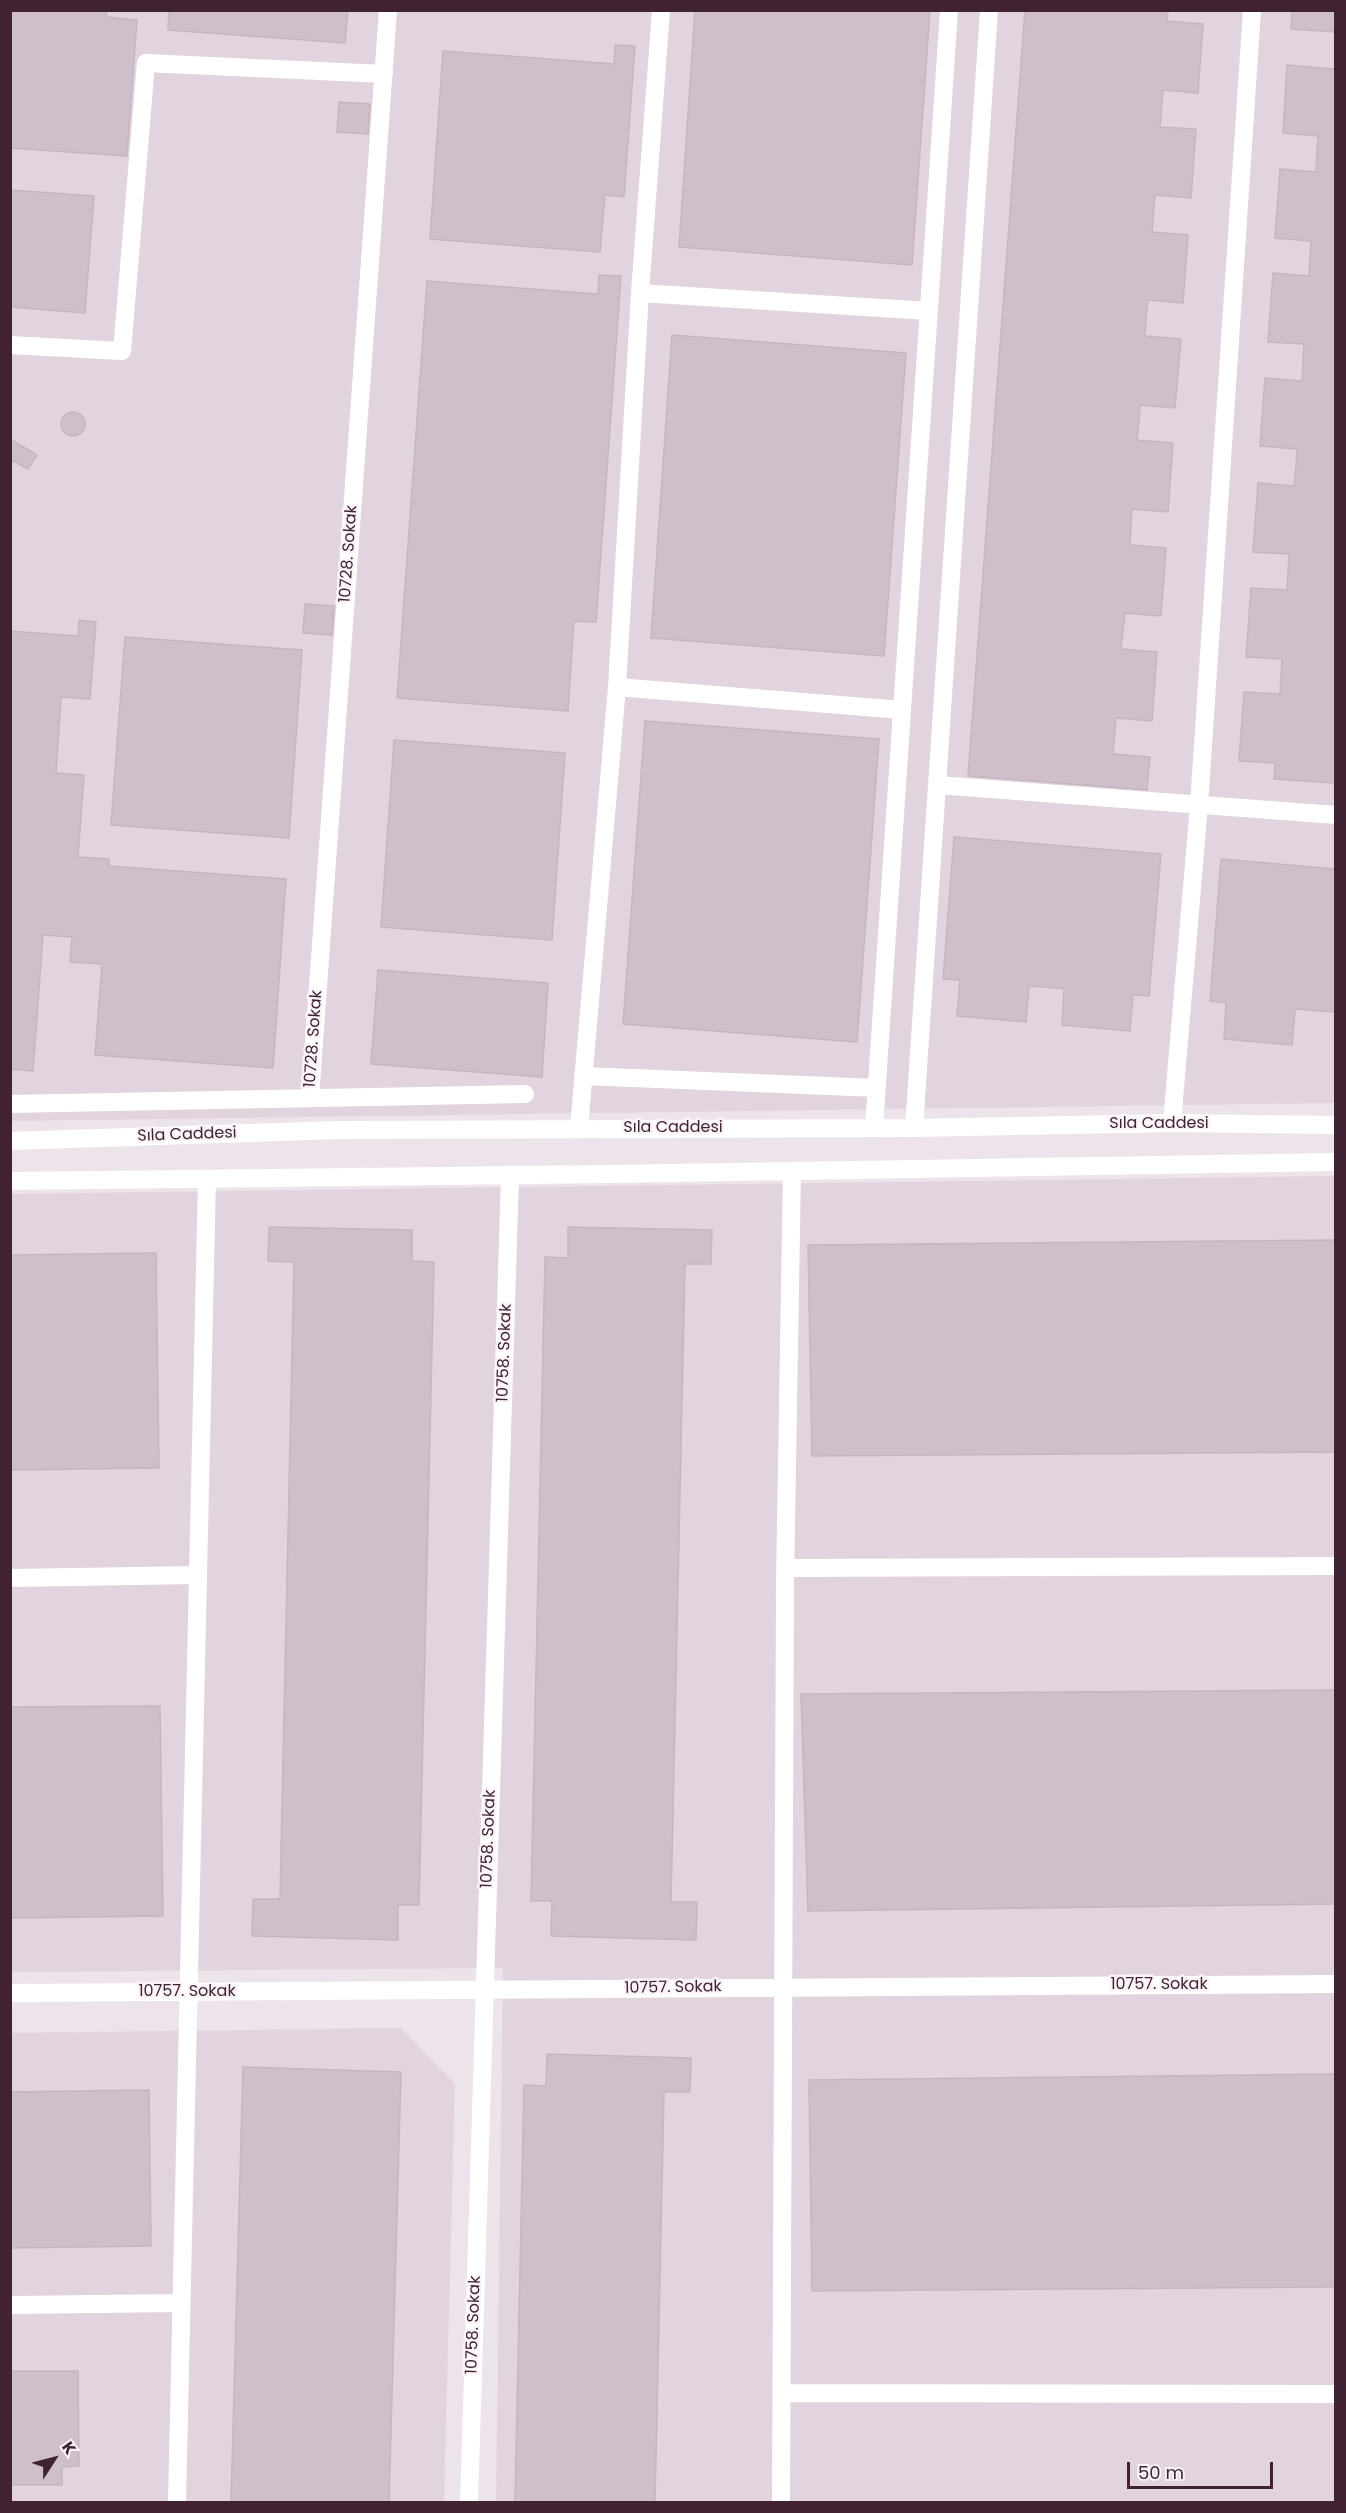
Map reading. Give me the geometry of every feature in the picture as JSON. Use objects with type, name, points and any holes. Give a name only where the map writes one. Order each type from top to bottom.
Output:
[{"type":"street","name":"10728. Sokak","points":[[310,1098],[388,10]]},
{"type":"street","points":[[579,1128],[617,687],[640,293],[661,10]]},
{"type":"street","points":[[874,1128],[949,10]]},
{"type":"street","points":[[914,1128],[989,10]]},
{"type":"street","points":[[1172,1123],[1199,805],[1252,10]]},
{"type":"street","points":[[10,345],[122,351],[146,63],[384,74]]},
{"type":"street","points":[[640,293],[929,311]]},
{"type":"street","points":[[617,687],[902,710]]},
{"type":"street","points":[[937,785],[1335,816]]},
{"type":"street","points":[[583,1076],[877,1088]]},
{"type":"street","points":[[10,1104],[525,1094]]},
{"type":"street","name":"Sıla Caddesi","points":[[10,1141],[339,1130],[914,1128],[1172,1123],[1335,1125]]},
{"type":"street","points":[[10,1180],[1335,1162]]},
{"type":"street","points":[[781,2502],[785,1568],[792,1171]]},
{"type":"street","name":"10758. Sokak","points":[[469,2502],[510,1175]]},
{"type":"street","points":[[177,2502],[207,1179]]},
{"type":"street","points":[[785,1568],[1335,1566]]},
{"type":"street","points":[[10,1578],[198,1575]]},
{"type":"street","name":"10757. Sokak","points":[[10,1993],[1335,1984]]},
{"type":"street","points":[[10,2305],[181,2303]]},
{"type":"street","points":[[782,2393],[1335,2394]]},
{"type":"shaded area","points":[[10,11],[1335,11],[1335,1103],[11,1121]]},
{"type":"shaded area","points":[[1335,1176],[1335,2502],[496,2502],[503,1968],[11,1972],[10,1194]]},
{"type":"shaded area","points":[[401,2028],[455,2084],[444,2502],[11,2502],[10,2033]]},
{"type":"building","points":[[10,10],[107,10],[106,17],[137,20],[127,156],[10,148]]},
{"type":"building","points":[[169,10],[348,10],[345,43],[168,30]]},
{"type":"building","points":[[695,10],[930,10],[912,265],[679,247]]},
{"type":"building","points":[[1025,10],[1168,10],[1167,21],[1203,24],[1198,93],[1163,90],[1160,127],[1196,129],[1191,198],[1155,195],[1152,232],[1188,235],[1183,303],[1148,300],[1146,318],[1145,336],[1181,339],[1175,408],[1140,405],[1137,440],[1173,443],[1168,512],[1132,509],[1130,545],[1166,548],[1161,616],[1125,613],[1121,649],[1157,652],[1152,721],[1116,718],[1113,754],[1150,757],[1147,790],[968,776]]},
{"type":"building","points":[[1292,10],[1335,10],[1335,32],[1291,29]]},
{"type":"building","points":[[615,45],[635,46],[624,197],[605,195],[600,252],[430,239],[443,51],[614,64]]},
{"type":"building","points":[[1287,65],[1335,69],[1335,783],[1274,779],[1275,763],[1239,761],[1244,692],[1280,694],[1282,659],[1246,657],[1251,588],[1287,590],[1289,554],[1253,552],[1258,483],[1294,486],[1296,466],[1297,449],[1260,446],[1265,378],[1302,381],[1304,344],[1268,342],[1273,273],[1309,276],[1311,241],[1275,238],[1280,169],[1316,172],[1318,136],[1283,133]]},
{"type":"building","points":[[339,102],[370,104],[368,134],[337,132]]},
{"type":"building","points":[[10,190],[94,196],[85,313],[10,307]]},
{"type":"building","points":[[599,275],[621,276],[596,622],[574,621],[568,711],[397,698],[427,281],[598,294]]},
{"type":"building","points":[[672,335],[906,353],[884,656],[651,638]]},
{"type":"building","points":[[73,412],[82,415],[85,424],[82,433],[73,436],[64,433],[61,424],[64,415]]},
{"type":"building","points":[[10,439],[37,455],[28,469],[10,459]]},
{"type":"building","points":[[305,604],[334,606],[332,635],[303,633]]},
{"type":"building","points":[[79,620],[96,622],[90,699],[61,697],[56,773],[84,775],[78,857],[109,859],[109,866],[286,879],[273,1068],[95,1055],[102,964],[70,962],[72,937],[43,935],[33,1071],[10,1069],[10,631],[78,636]]},
{"type":"building","points":[[125,637],[302,650],[289,838],[111,825]]},
{"type":"building","points":[[645,721],[879,739],[857,1042],[623,1024]]},
{"type":"building","points":[[394,740],[565,753],[552,940],[381,927]]},
{"type":"building","points":[[954,837],[1161,854],[1149,996],[1133,995],[1130,1031],[1062,1025],[1064,989],[1045,987],[1029,986],[1026,1022],[957,1016],[960,980],[943,979]]},
{"type":"building","points":[[1221,859],[1335,869],[1335,1012],[1295,1009],[1292,1045],[1224,1039],[1226,1003],[1210,1001]]},
{"type":"building","points":[[378,970],[548,983],[542,1077],[371,1064]]},
{"type":"building","points":[[269,1227],[412,1230],[412,1261],[434,1262],[419,1905],[398,1905],[398,1940],[252,1936],[253,1899],[280,1899],[294,1262],[268,1261]]},
{"type":"building","points":[[568,1227],[712,1230],[711,1264],[685,1264],[671,1902],[697,1902],[696,1940],[551,1936],[552,1901],[531,1901],[545,1257],[568,1258]]},
{"type":"building","points":[[1335,1240],[1335,1452],[812,1456],[808,1245]]},
{"type":"building","points":[[156,1253],[159,1468],[10,1470],[10,1255]]},
{"type":"building","points":[[1335,1690],[1335,1904],[808,1911],[801,1694]]},
{"type":"building","points":[[160,1706],[163,1916],[10,1918],[10,1707]]},
{"type":"building","points":[[547,2054],[691,2058],[690,2092],[664,2092],[655,2502],[515,2502],[524,2085],[546,2086]]},
{"type":"building","points":[[243,2067],[401,2072],[389,2502],[231,2502]]},
{"type":"building","points":[[1335,2074],[1335,2287],[812,2291],[809,2080]]},
{"type":"building","points":[[149,2090],[151,2246],[10,2248],[10,2092]]},
{"type":"building","points":[[10,2371],[78,2371],[79,2466],[62,2467],[62,2485],[10,2485]]}]
